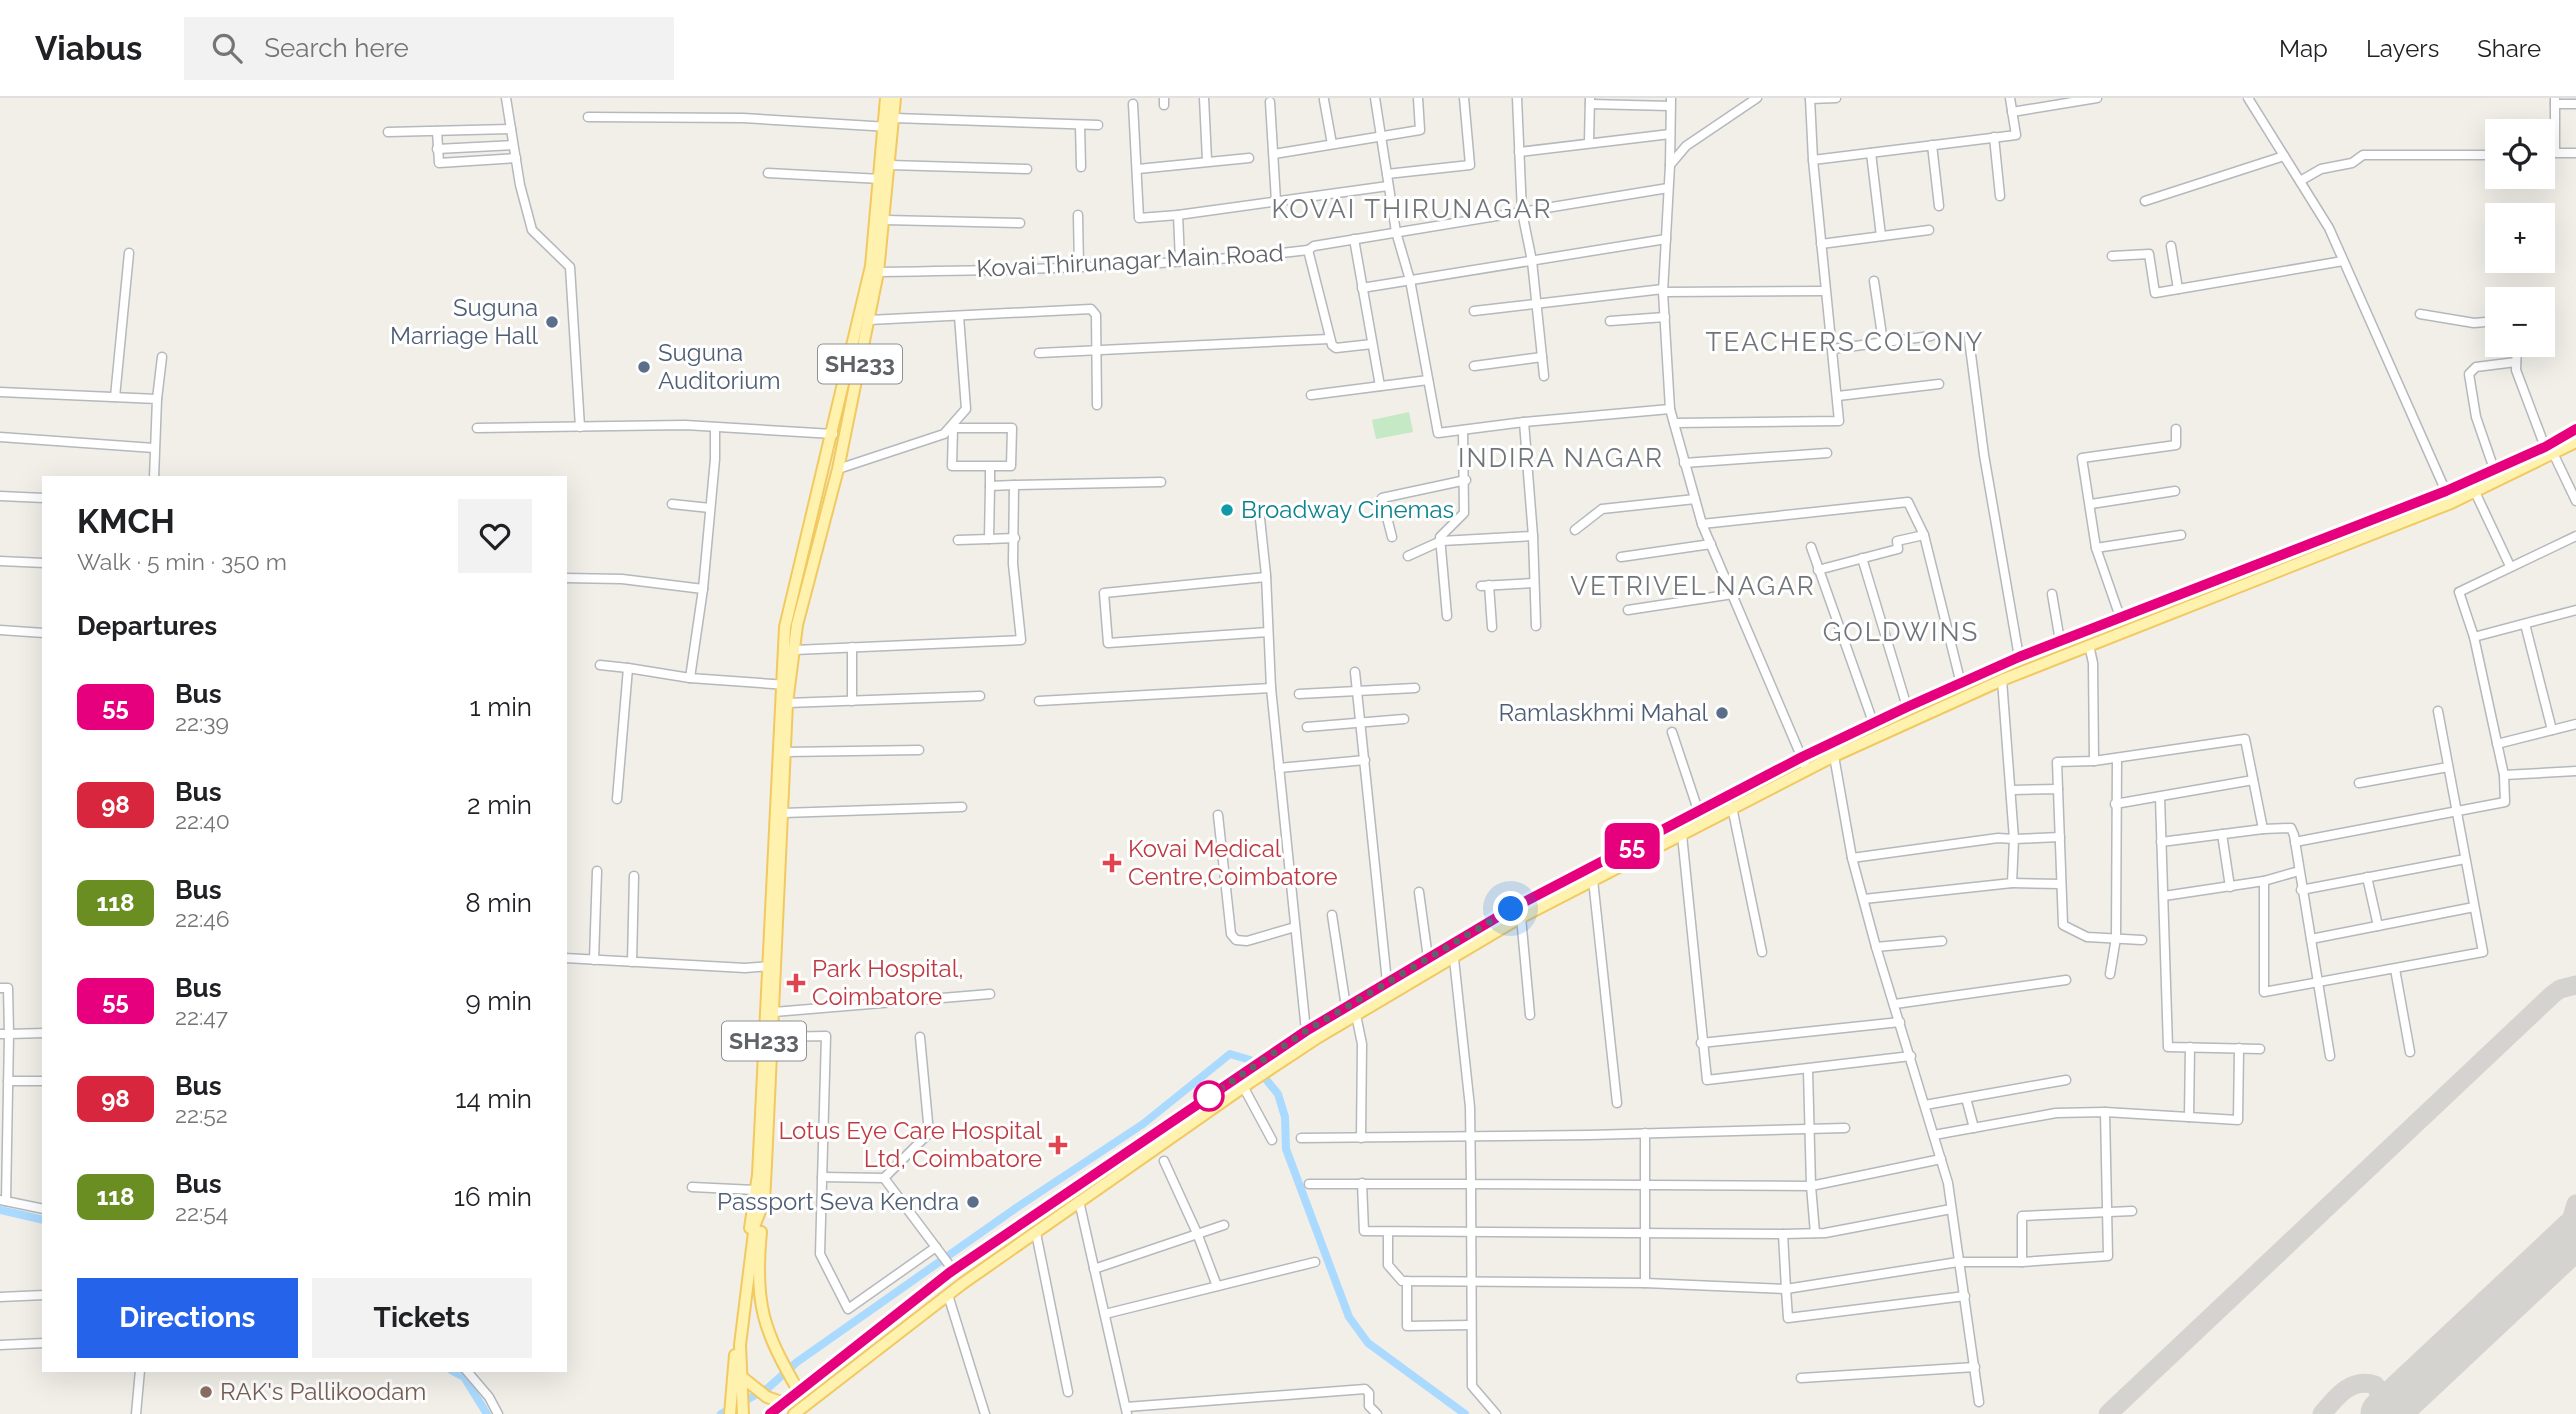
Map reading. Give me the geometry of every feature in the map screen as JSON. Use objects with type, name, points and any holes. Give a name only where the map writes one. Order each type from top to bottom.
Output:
[{"type":"main road","points":[[785,685],[785,627],[871,266],[890,124],[886,98]]},
{"type":"main road","name":"SH233","points":[[743,1414],[740,1345],[759,1196],[785,685],[812,560],[838,469],[878,272],[885,220],[890,124],[895,98]]},
{"type":"main road","points":[[1273,1062],[1306,1031],[1511,909],[1802,757],[2019,657],[2446,491],[2545,447],[2576,429]]},
{"type":"main road","points":[[794,1414],[948,1294],[1273,1062],[1521,918],[1834,756],[2002,680],[2451,503],[2576,442]]},
{"type":"main road","name":"SH233","points":[[730,1414],[759,1196],[773,1037],[772,966],[783,813],[787,704],[785,685]]},
{"type":"main road","points":[[770,1414],[797,1388],[952,1271],[1248,1080]]},
{"type":"main road","points":[[759,1196],[760,1309],[766,1333],[797,1388]]},
{"type":"main road","points":[[952,1271],[958,1287]]},
{"type":"main road","points":[[743,1382],[767,1397],[784,1403]]},
{"type":"street","points":[[506,98],[513,145],[532,230],[570,267],[580,427]]},
{"type":"street","points":[[1204,98],[1207,160]]},
{"type":"street","points":[[1375,98],[1396,232],[1410,280],[1438,433],[1670,409]]},
{"type":"street","points":[[1273,154],[1420,130],[1418,98]]},
{"type":"street","points":[[1387,174],[1471,165],[1464,98]]},
{"type":"street","points":[[1517,98],[1522,212],[1532,261],[1544,376]]},
{"type":"street","points":[[1670,165],[1686,146],[1757,98]]},
{"type":"street","points":[[1674,424],[1839,421],[1813,160],[1810,99],[1836,98]]},
{"type":"street","points":[[1813,160],[2016,135],[2010,98]]},
{"type":"street","points":[[2012,112],[2096,98]]},
{"type":"street","points":[[2259,98],[2248,99],[2329,228],[2451,503]]},
{"type":"street","points":[[1324,100],[1332,144]]},
{"type":"street","points":[[1589,142],[1590,101],[1670,102],[1670,165],[1663,290],[1670,409],[1702,524],[1807,770]]},
{"type":"street","points":[[2576,104],[2555,101],[2555,153],[2576,153]]},
{"type":"street","points":[[1270,102],[1276,201]]},
{"type":"street","points":[[1133,104],[1139,218],[1388,186]]},
{"type":"street","points":[[587,117],[743,118],[890,124],[1098,125]]},
{"type":"street","points":[[1080,125],[1082,167]]},
{"type":"street","points":[[388,132],[511,129]]},
{"type":"street","points":[[437,131],[439,163],[516,158]]},
{"type":"street","points":[[1519,152],[1670,134]]},
{"type":"street","points":[[1994,137],[2000,196]]},
{"type":"street","points":[[437,149],[513,145]]},
{"type":"street","points":[[1933,145],[1939,206]]},
{"type":"street","points":[[1871,153],[1881,236]]},
{"type":"street","points":[[2300,181],[2321,169],[2352,163],[2363,155],[2485,155]]},
{"type":"street","points":[[2145,201],[2284,156]]},
{"type":"street","points":[[1138,169],[1207,160],[1249,158]]},
{"type":"street","points":[[889,165],[1027,169]]},
{"type":"street","points":[[768,173],[881,178]]},
{"type":"street","name":"Kovai Thirunagar Main Road","points":[[878,272],[1079,268],[1308,250],[1314,246],[1354,239],[1668,188]]},
{"type":"street","points":[[1078,215],[1079,268]]},
{"type":"street","points":[[1178,215],[1180,260]]},
{"type":"street","points":[[885,220],[1020,223]]},
{"type":"street","points":[[1821,244],[1929,230]]},
{"type":"street","points":[[1354,239],[1380,386]]},
{"type":"street","points":[[1362,288],[1666,239]]},
{"type":"street","points":[[2171,246],[2178,289]]},
{"type":"street","points":[[1308,250],[1329,339],[1336,348],[1372,344]]},
{"type":"street","points":[[115,397],[129,253]]},
{"type":"street","points":[[2112,256],[2149,254],[2155,293],[2343,261]]},
{"type":"street","points":[[1874,281],[1883,342]]},
{"type":"street","points":[[1474,311],[1663,290],[1825,291]]},
{"type":"street","points":[[869,320],[1091,309],[1096,315],[1097,405]]},
{"type":"street","points":[[2420,314],[2474,323],[2485,322]]},
{"type":"street","points":[[838,469],[944,434],[966,409],[959,316]]},
{"type":"street","points":[[1610,321],[1665,317]]},
{"type":"street","points":[[1832,349],[1931,336]]},
{"type":"street","points":[[1038,353],[1329,339]]},
{"type":"street","points":[[1969,339],[1984,455],[2019,657]]},
{"type":"street","points":[[154,476],[157,399],[162,357]]},
{"type":"street","points":[[1474,366],[1542,357]]},
{"type":"street","points":[[2516,357],[2518,376],[2545,447]]},
{"type":"street","points":[[2494,469],[2476,417],[2469,374],[2476,367],[2516,362]]},
{"type":"street","points":[[1311,394],[1428,380]]},
{"type":"street","points":[[1838,396],[1939,384]]},
{"type":"street","points":[[0,392],[157,399]]},
{"type":"street","points":[[1524,422],[1534,536],[1536,626]]},
{"type":"street","points":[[477,428],[715,428],[832,433]]},
{"type":"street","points":[[690,678],[703,589],[715,428]]},
{"type":"street","points":[[953,428],[1012,428],[1011,466],[990,466],[952,466],[953,428]]},
{"type":"street","points":[[2120,617],[2096,548],[2082,458],[2176,445],[2176,429]]},
{"type":"street","points":[[1447,616],[1441,541],[1442,535],[1464,513],[1466,480],[1463,430]]},
{"type":"street","points":[[0,438],[154,448]]},
{"type":"street","points":[[1684,463],[1827,453]]},
{"type":"street","points":[[2554,455],[2576,501]]},
{"type":"street","points":[[989,539],[990,466]]},
{"type":"street","points":[[1392,537],[1382,498],[1466,480]]},
{"type":"street","points":[[990,486],[1161,482]]},
{"type":"street","points":[[794,650],[1021,640],[1013,564],[1014,485]]},
{"type":"street","points":[[2091,504],[2175,491]]},
{"type":"street","points":[[2474,492],[2510,566]]},
{"type":"street","points":[[0,496],[42,498]]},
{"type":"street","points":[[1575,530],[1602,509],[1695,499]]},
{"type":"street","points":[[1702,524],[1908,502],[1924,535],[1961,684]]},
{"type":"street","points":[[672,504],[710,508]]},
{"type":"street","points":[[1259,509],[1266,577],[1271,688],[1306,1031]]},
{"type":"street","points":[[1818,570],[1898,549],[1897,541],[1924,535]]},
{"type":"street","points":[[2096,548],[2181,535]]},
{"type":"street","points":[[1408,556],[1441,541],[1534,536]]},
{"type":"street","points":[[2295,842],[2505,802],[2504,775],[2474,637],[2459,592],[2576,536]]},
{"type":"street","points":[[958,540],[1015,538]]},
{"type":"street","points":[[1621,557],[1711,544]]},
{"type":"street","points":[[1811,547],[1874,725]]},
{"type":"street","points":[[1862,558],[1907,707]]},
{"type":"street","points":[[0,561],[42,563]]},
{"type":"street","points":[[1266,577],[1104,593],[1108,643],[1268,632]]},
{"type":"street","points":[[567,578],[622,579],[703,589]]},
{"type":"street","points":[[1492,627],[1485,586],[1534,583]]},
{"type":"street","points":[[1628,610],[1733,594]]},
{"type":"street","points":[[2052,594],[2060,641]]},
{"type":"street","points":[[2474,637],[2576,610]]},
{"type":"street","points":[[2525,624],[2552,730]]},
{"type":"street","points":[[0,630],[42,633]]},
{"type":"street","points":[[2089,645],[2093,663],[2094,761]]},
{"type":"street","points":[[852,647],[852,701]]},
{"type":"street","points":[[600,665],[690,678],[785,685]]},
{"type":"street","points":[[617,799],[628,668]]},
{"type":"street","points":[[1355,672],[1387,982]]},
{"type":"street","points":[[2002,680],[2012,790],[2012,883]]},
{"type":"street","points":[[1040,701],[1271,688]]},
{"type":"street","points":[[1299,694],[1415,688]]},
{"type":"street","points":[[787,704],[980,696]]},
{"type":"street","points":[[2264,881],[2264,992],[2483,952],[2438,711]]},
{"type":"street","points":[[1307,727],[1404,719]]},
{"type":"street","points":[[2497,744],[2576,724]]},
{"type":"street","points":[[1672,732],[1698,810]]},
{"type":"street","points":[[2142,940],[2087,937],[2063,925],[2057,762],[2094,761],[2245,739],[2263,829]]},
{"type":"street","points":[[785,752],[919,750]]},
{"type":"street","points":[[1834,756],[1852,858],[1876,947],[1941,1159],[1965,1296],[1979,1402]]},
{"type":"street","points":[[2110,974],[2116,938],[2115,804],[2118,758]]},
{"type":"street","points":[[1279,768],[1365,760]]},
{"type":"street","points":[[2359,783],[2448,767]]},
{"type":"street","points":[[2504,775],[2576,771]]},
{"type":"street","points":[[2115,804],[2253,780]]},
{"type":"street","points":[[2012,790],[2058,789]]},
{"type":"street","points":[[2160,797],[2168,1047],[2260,1049]]},
{"type":"street","points":[[783,813],[962,807]]},
{"type":"street","points":[[1732,807],[1762,952]]},
{"type":"street","points":[[1218,815],[1231,934],[1236,940],[1247,941],[1295,927]]},
{"type":"street","points":[[2161,842],[2291,828],[2330,1056]]},
{"type":"street","points":[[2222,834],[2230,887]]},
{"type":"street","points":[[1682,835],[1701,1043],[1707,1080],[1911,1056]]},
{"type":"street","points":[[1852,858],[1998,838],[2060,837]]},
{"type":"street","points":[[2301,890],[2465,859]]},
{"type":"street","points":[[594,960],[597,871]]},
{"type":"street","points":[[2164,897],[2264,881],[2299,871]]},
{"type":"street","points":[[632,962],[634,876]]},
{"type":"street","points":[[2367,877],[2378,926]]},
{"type":"street","points":[[1593,880],[1617,1103]]},
{"type":"street","points":[[1864,899],[2012,883],[2061,884]]},
{"type":"street","points":[[1419,892],[1428,958]]},
{"type":"street","points":[[2311,939],[2474,907]]},
{"type":"street","points":[[1332,915],[1346,1007]]},
{"type":"street","points":[[1521,918],[1530,1015]]},
{"type":"street","points":[[1876,947],[1942,941]]},
{"type":"street","points":[[567,958],[745,968],[772,966]]},
{"type":"street","points":[[1454,959],[1470,1136],[1472,1386],[1496,1414]]},
{"type":"street","points":[[2395,968],[2410,1052]]},
{"type":"street","points":[[1895,1004],[2066,980]]},
{"type":"street","points":[[0,988],[8,988],[4,1034],[8,1081],[3,1201],[42,1209]]},
{"type":"street","points":[[774,1012],[990,994]]},
{"type":"street","points":[[1356,1016],[1362,1044],[1361,1138]]},
{"type":"street","points":[[1701,1043],[1900,1022]]},
{"type":"street","points":[[4,1034],[42,1033]]},
{"type":"street","points":[[773,1037],[826,1036],[820,1254],[848,1309],[937,1248]]},
{"type":"street","points":[[822,1177],[884,1178],[929,1133],[920,1037]]},
{"type":"street","points":[[2189,1117],[2190,1047]]},
{"type":"street","points":[[1934,1135],[2056,1113],[2105,1112],[2238,1120],[2239,1048]]},
{"type":"street","points":[[1808,1070],[1808,1131],[1815,1233]]},
{"type":"street","points":[[1248,1080],[1272,1140]]},
{"type":"street","points":[[1925,1105],[2066,1080]]},
{"type":"street","points":[[8,1081],[42,1082]]},
{"type":"street","points":[[1966,1098],[1973,1128]]},
{"type":"street","points":[[1388,1232],[1388,1265],[1402,1281],[1645,1283],[1786,1289],[1958,1262],[2022,1262],[2108,1256],[2105,1112]]},
{"type":"street","points":[[1301,1138],[1808,1131],[1845,1128]]},
{"type":"street","points":[[1645,1133],[1645,1283]]},
{"type":"street","points":[[1309,1184],[1811,1185],[1941,1159]]},
{"type":"street","points":[[1164,1161],[1197,1233],[1217,1286]]},
{"type":"street","points":[[884,1178],[952,1271]]},
{"type":"street","points":[[1362,1183],[1364,1231],[1815,1233],[1951,1209]]},
{"type":"street","points":[[692,1187],[759,1196]]},
{"type":"street","points":[[1079,1201],[1127,1411],[1365,1389],[1369,1393],[1373,1413]]},
{"type":"street","points":[[2022,1262],[2022,1216],[2132,1211]]},
{"type":"street","points":[[1094,1269],[1224,1225]]},
{"type":"street","points":[[1036,1233],[1068,1392]]},
{"type":"street","points":[[1783,1234],[1788,1318],[1965,1296]]},
{"type":"street","points":[[1105,1314],[1315,1262]]},
{"type":"street","points":[[1407,1281],[1407,1326],[1471,1325]]},
{"type":"street","points":[[948,1294],[985,1414]]},
{"type":"street","points":[[0,1297],[42,1295]]},
{"type":"street","points":[[0,1345],[42,1343]]},
{"type":"street","points":[[1801,1378],[1975,1367]]},
{"type":"street","points":[[136,1414],[141,1372]]},
{"type":"street","points":[[468,1372],[489,1397],[498,1414]]},
{"type":"green space","points":[[1409,412],[1413,432],[1376,439],[1372,420]]},
{"type":"waterway","points":[[721,1414],[768,1388],[797,1362],[1016,1208],[1143,1124],[1230,1054],[1250,1060],[1278,1094],[1285,1117],[1286,1149],[1349,1317],[1368,1343],[1465,1414]]},
{"type":"waterway","points":[[0,1210],[42,1220]]},
{"type":"waterway","points":[[455,1372],[464,1377],[487,1414]]},
{"type":"taxiway","points":[[2108,1414],[2552,995],[2560,989],[2576,985]]},
{"type":"taxiway","points":[[2563,1246],[2576,1204]]},
{"type":"taxiway","points":[[2322,1414],[2345,1390],[2366,1383],[2375,1385],[2389,1410]]},
{"type":"runway","points":[[2384,1414],[2576,1234]]},
{"type":"bus line","name":"55","points":[[770,1414],[949,1273],[1306,1031],[1511,909],[1698,810],[1907,707],[2019,657],[2224,576],[2358,528],[2545,447],[2576,429]]},
{"type":"place","name":"Suguna Marriage Hall","points":[[552,322]]},
{"type":"place","name":"Suguna Auditorium","points":[[644,367]]},
{"type":"place","name":"Broadway Cinemas","points":[[1227,510]]},
{"type":"place","name":"Ramlaskhmi Mahal","points":[[1722,713]]},
{"type":"place","name":"Kovai Medical Centre,Coimbatore","points":[[1112,863]]},
{"type":"place","name":"Park Hospital, Coimbatore","points":[[796,983]]},
{"type":"place","name":"Lotus Eye Care Hospital Ltd, Coimbatore","points":[[1058,1145]]},
{"type":"place","name":"Passport Seva Kendra","points":[[973,1202]]},
{"type":"place","name":"RAK's Pallikoodam","points":[[206,1392]]},
{"type":"district","name":"KOVAI THIRUNAGAR","points":[[1412,209]]},
{"type":"district","name":"TEACHERS COLONY","points":[[1845,342]]},
{"type":"district","name":"INDIRA NAGAR","points":[[1561,458]]},
{"type":"district","name":"VETRIVEL NAGAR","points":[[1693,586]]},
{"type":"district","name":"GOLDWINS","points":[[1901,632]]},
{"type":"route","points":[[1209,1096],[1200,1103],[1306,1031],[1511,909]]}]
